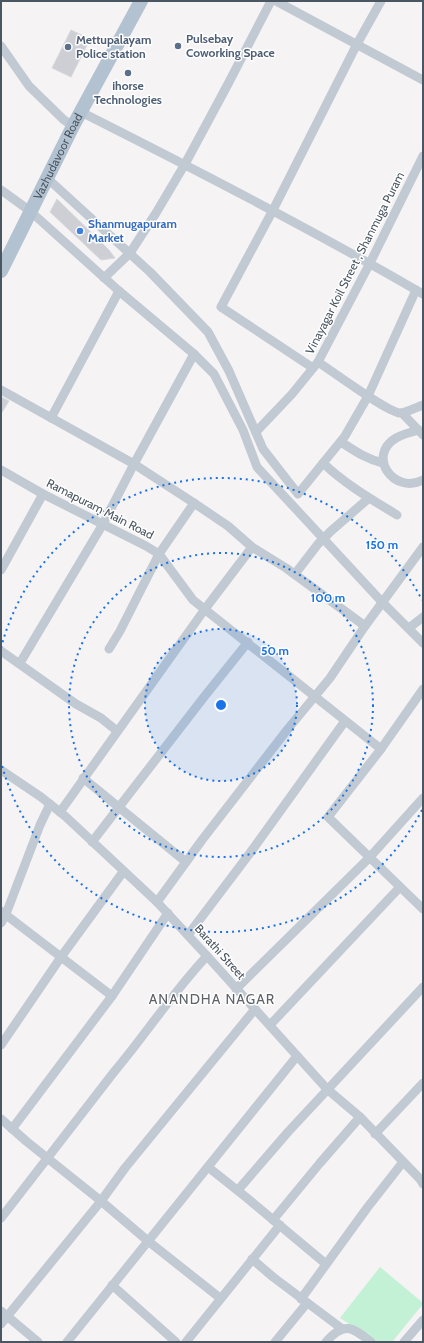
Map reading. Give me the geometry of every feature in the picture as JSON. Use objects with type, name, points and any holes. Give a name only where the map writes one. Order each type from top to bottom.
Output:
[{"type":"main road","name":"Vazhudavoor Road","points":[[1,271],[73,126],[140,1]]},
{"type":"street","points":[[104,278],[130,253],[156,214],[185,164],[271,1]]},
{"type":"street","points":[[276,1],[423,80]]},
{"type":"street","points":[[381,1],[357,44],[273,210],[221,307],[397,413],[402,413],[423,405]]},
{"type":"street","points":[[1,46],[29,86],[64,120],[73,126]]},
{"type":"street","points":[[47,178],[150,272],[208,332],[229,370],[263,449],[298,494],[341,442],[368,396],[420,292],[273,210],[81,112]]},
{"type":"street","name":"Vinayagar Koil Street , Shanmuga Puram","points":[[256,432],[292,394],[315,365],[370,263],[423,156]]},
{"type":"street","points":[[1,190],[30,211],[104,278],[194,354],[214,374],[243,430],[257,466],[382,602],[423,643]]},
{"type":"street","points":[[51,418],[119,291]]},
{"type":"street","points":[[20,663],[103,524],[194,354]]},
{"type":"street","points":[[1,390],[134,464],[228,526],[252,547],[295,574],[365,626]]},
{"type":"street","points":[[402,413],[421,432]]},
{"type":"street","points":[[421,432],[406,433],[395,438],[385,451],[382,463],[387,472],[399,482],[408,484],[417,483],[423,480]]},
{"type":"street","points":[[341,442],[360,456],[382,463]]},
{"type":"street","points":[[323,463],[334,473],[369,498],[397,515]]},
{"type":"street","name":"Ramapuram Main Road","points":[[1,470],[43,494],[159,554],[192,600],[248,642],[381,749]]},
{"type":"street","points":[[1,570],[43,494]]},
{"type":"street","points":[[295,574],[324,538],[369,498]]},
{"type":"street","points":[[109,648],[120,631],[159,554],[194,503]]},
{"type":"street","points":[[60,812],[204,610],[252,547]]},
{"type":"street","points":[[157,902],[287,730],[316,697],[346,656],[382,602],[423,547]]},
{"type":"street","points":[[409,628],[423,617]]},
{"type":"street","points":[[92,842],[248,642]]},
{"type":"street","points":[[1,651],[76,704],[101,718],[117,731]]},
{"type":"street","points":[[421,903],[400,887],[369,858],[328,816],[381,749],[423,689]]},
{"type":"street","points":[[188,935],[250,853],[345,721]]},
{"type":"street","name":"Barathi Street","points":[[1,770],[60,812],[157,902],[327,1089],[360,1117],[422,1180]]},
{"type":"street","points":[[83,778],[186,862]]},
{"type":"street","points":[[236,989],[369,858],[423,798]]},
{"type":"street","points":[[1,923],[4,912],[26,866],[40,825],[50,804]]},
{"type":"street","points":[[1,1045],[61,957],[123,872]]},
{"type":"street","points":[[270,1025],[400,887]]},
{"type":"street","points":[[4,912],[112,996]]},
{"type":"street","points":[[12,1129],[112,996],[168,913]]},
{"type":"street","points":[[1,1218],[145,1034],[178,989],[207,956]]},
{"type":"street","points":[[238,1190],[327,1089],[423,987]]},
{"type":"street","points":[[1,1324],[4,1314],[42,1272],[101,1201],[125,1168],[255,1009]]},
{"type":"street","points":[[67,1342],[297,1056]]},
{"type":"street","points":[[376,1134],[423,1083]]},
{"type":"street","points":[[186,1342],[252,1259],[320,1162],[360,1117]]},
{"type":"street","points":[[1,1119],[148,1241],[220,1298]]},
{"type":"street","points":[[275,1342],[304,1301],[326,1264],[384,1185],[403,1162]]},
{"type":"street","points":[[208,1167],[238,1190],[326,1264]]},
{"type":"street","points":[[252,1259],[304,1301],[341,1328]]},
{"type":"street","points":[[112,1285],[176,1342]]},
{"type":"street","points":[[4,1314],[38,1342]]},
{"type":"street","points":[[404,1342],[422,1323]]},
{"type":"street","points":[[326,1342],[335,1332],[341,1328],[347,1327],[353,1329],[371,1342]]},
{"type":"green space","points":[[380,1267],[423,1303],[392,1342],[377,1342],[340,1318]]},
{"type":"building","points":[[71,30],[90,39],[71,77],[52,68]]},
{"type":"building","name":"Shanmugapuram Market","points":[[57,199],[109,250],[115,258],[101,260],[50,212]]},
{"type":"building","points":[[1,397],[9,401],[1,414]]},
{"type":"place","name":"Pulsebay Coworking Space","points":[[178,46]]},
{"type":"place","name":"Mettupalayam Police station","points":[[68,47]]},
{"type":"place","name":"ihorse Technologies","points":[[128,73]]},
{"type":"place","name":"Shanmugapuram Market","points":[[80,231]]},
{"type":"district","name":"ANANDHA NAGAR","points":[[212,999]]}]
